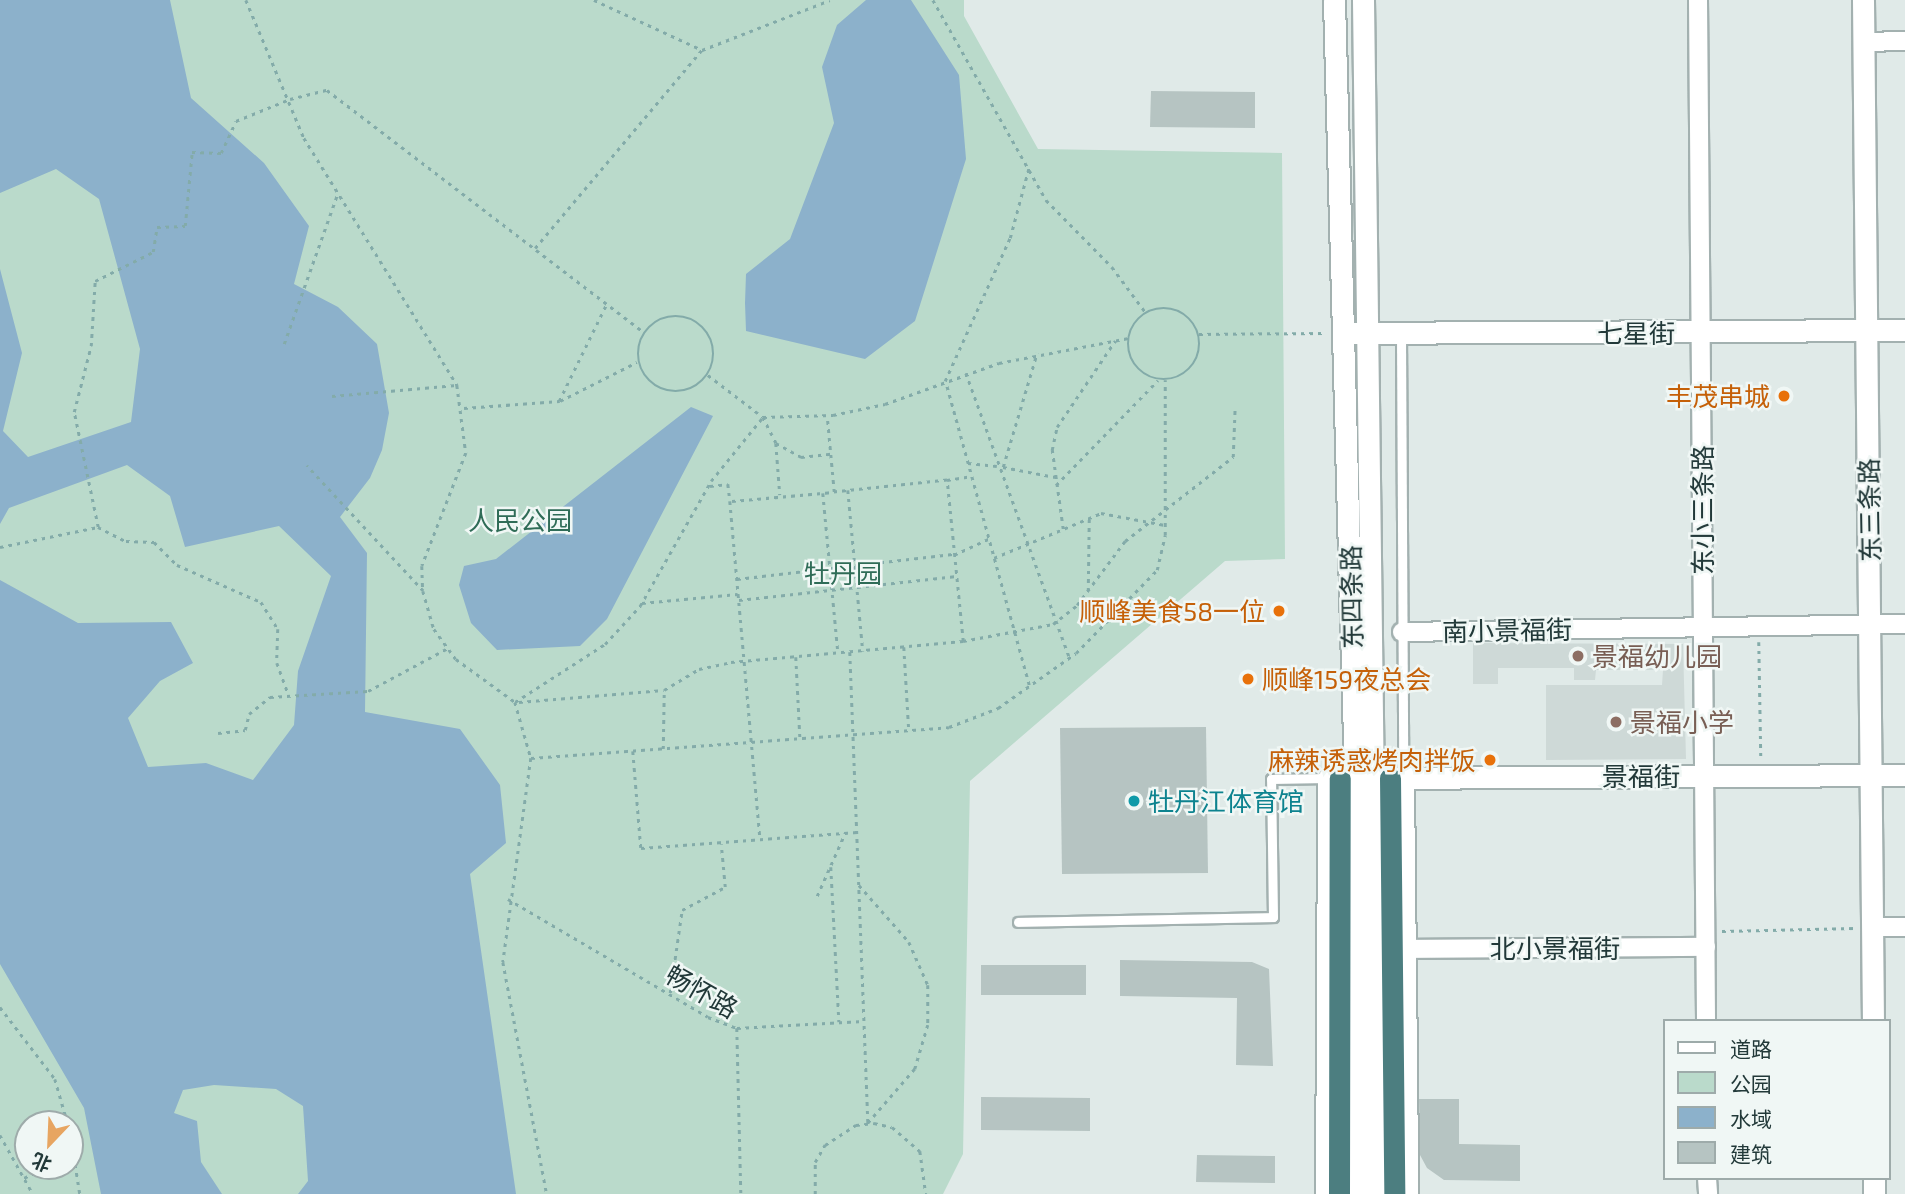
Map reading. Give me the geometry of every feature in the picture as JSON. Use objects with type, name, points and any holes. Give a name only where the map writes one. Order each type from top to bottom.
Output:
[{"type":"highway","points":[[1366,778],[1367,897],[1394,1194]]},
{"type":"highway","points":[[1339,1194],[1367,897],[1366,778]]},
{"type":"street","points":[[1326,1194],[1366,778],[1356,334],[1334,0]]},
{"type":"street","points":[[1356,334],[1363,0]]},
{"type":"street","name":"东小三条路","points":[[1698,0],[1706,1019]]},
{"type":"street","name":"东三条路","points":[[1863,0],[1873,1019]]},
{"type":"street","points":[[1864,42],[1905,41]]},
{"type":"street","name":"七星街","points":[[1356,334],[1905,330]]},
{"type":"street","name":"南小景福街","points":[[1402,632],[1905,624]]},
{"type":"street","name":"景福街","points":[[1366,778],[1905,775]]},
{"type":"street","points":[[1366,778],[1405,949],[1407,1194]]},
{"type":"street","points":[[1358,1194],[1367,897]]},
{"type":"street","points":[[1367,897],[1378,1194]]},
{"type":"street","points":[[1872,927],[1905,927]]},
{"type":"street","name":"北小景福街","points":[[1405,949],[1706,939]]},
{"type":"lane","points":[[1018,922],[1273,917],[1271,779],[1366,778],[1402,632],[1401,334]]},
{"type":"path","points":[[246,0],[290,99],[304,138],[457,385],[464,408],[466,453],[422,566],[423,592]]},
{"type":"path","points":[[594,0],[702,50]]},
{"type":"path","points":[[535,248],[702,50],[830,0]]},
{"type":"path","points":[[933,0],[1046,200],[1112,267],[1146,313]]},
{"type":"path","points":[[98,527],[74,412],[91,346],[95,281],[118,266],[153,252],[158,227],[185,226],[192,152],[221,153],[236,121],[290,99],[327,90],[644,332]]},
{"type":"path","points":[[1029,167],[1010,239],[945,381],[1029,686]]},
{"type":"path","points":[[284,344],[339,192]]},
{"type":"path","points":[[559,401],[607,303]]},
{"type":"path","points":[[763,416],[827,416],[885,404],[966,373],[1037,353],[1129,338],[1146,313],[1176,309],[1199,334],[1356,334]]},
{"type":"path","points":[[671,316],[695,320],[711,339],[708,375],[675,392],[651,383],[638,362],[644,332],[671,316]]},
{"type":"path","points":[[1129,338],[1137,368],[1158,380],[1165,380],[1191,368],[1199,334]]},
{"type":"path","points":[[1063,529],[1055,486],[1057,427],[1116,340]]},
{"type":"path","points":[[1003,467],[1037,353]]},
{"type":"path","points":[[464,408],[559,401],[638,362]]},
{"type":"path","points":[[966,373],[1024,545],[1053,624],[1069,657]]},
{"type":"path","points":[[708,375],[763,416],[776,443],[780,497]]},
{"type":"path","points":[[1055,486],[1158,380]]},
{"type":"path","points":[[531,758],[853,735],[971,722],[1069,657],[1143,590],[1157,570],[1166,525],[1165,380]]},
{"type":"path","points":[[331,396],[457,385]]},
{"type":"path","points":[[515,702],[664,690],[699,669],[744,662],[1015,635],[1053,624],[1088,592],[1125,541],[1233,457],[1235,406]]},
{"type":"path","points":[[515,702],[605,644],[642,603],[708,486],[763,416]]},
{"type":"path","points":[[827,416],[834,492]]},
{"type":"path","points":[[776,443],[800,457],[831,454]]},
{"type":"path","points":[[968,463],[1055,477]]},
{"type":"path","points":[[307,466],[423,592],[448,648],[515,702],[531,758],[508,899],[503,962],[547,1194]]},
{"type":"path","points":[[730,501],[971,476]]},
{"type":"path","points":[[947,480],[963,641]]},
{"type":"path","points":[[708,486],[728,484],[760,839]]},
{"type":"path","points":[[848,490],[863,651]]},
{"type":"path","points":[[823,493],[838,653]]},
{"type":"path","points":[[994,558],[1112,511],[1166,525]]},
{"type":"path","points":[[1088,592],[1089,518]]},
{"type":"path","points":[[0,547],[98,527],[126,541],[154,542],[177,565],[261,603],[278,629],[277,663],[288,694]]},
{"type":"path","points":[[737,579],[954,554],[989,539]]},
{"type":"path","points":[[739,600],[957,576]]},
{"type":"path","points":[[642,603],[738,594]]},
{"type":"path","points":[[1759,626],[1761,776]]},
{"type":"path","points":[[904,647],[909,730]]},
{"type":"path","points":[[218,733],[246,730],[259,703],[288,694],[369,691],[448,648]]},
{"type":"path","points":[[849,652],[869,1123]]},
{"type":"path","points":[[796,657],[800,739]]},
{"type":"path","points":[[663,749],[664,690]]},
{"type":"path","points":[[633,751],[640,848],[857,832]]},
{"type":"path","points":[[817,896],[845,833]]},
{"type":"path","points":[[670,993],[682,910],[725,887],[721,842]]},
{"type":"path","points":[[831,867],[839,1022]]},
{"type":"path","points":[[859,885],[909,942],[928,985],[928,1025],[915,1069],[869,1123]]},
{"type":"path","name":"畅怀路","points":[[508,899],[670,993],[737,1028],[741,1194]]},
{"type":"path","points":[[1706,939],[1872,927]]},
{"type":"path","points":[[0,1007],[55,1079],[64,1110]]},
{"type":"path","points":[[737,1028],[864,1021]]},
{"type":"path","points":[[815,1194],[815,1162],[825,1145],[839,1132],[869,1123],[892,1127],[920,1151],[926,1194]]},
{"type":"path","points":[[0,1135],[14,1160]]},
{"type":"shaded area","name":"景福小学","points":[[1473,643],[1683,644],[1686,759],[1546,760],[1546,685],[1662,685],[1663,670],[1596,670],[1595,680],[1574,680],[1574,668],[1498,668],[1498,684],[1473,684]]},
{"type":"green space","name":"人民公园","points":[[0,0],[964,0],[964,16],[1038,149],[1282,153],[1285,559],[1225,561],[970,781],[963,1154],[943,1194],[0,1194]]},
{"type":"water","points":[[0,0],[170,0],[191,98],[264,163],[309,226],[294,284],[338,307],[377,344],[389,413],[382,450],[370,478],[340,517],[367,553],[365,712],[460,729],[500,785],[506,843],[470,874],[516,1194],[298,1194],[308,1181],[303,1106],[276,1089],[214,1085],[183,1090],[174,1113],[197,1121],[201,1162],[222,1194],[101,1194],[84,1108],[0,964],[0,580],[78,623],[171,622],[193,663],[160,681],[128,718],[148,767],[206,763],[253,780],[294,725],[298,671],[331,576],[279,526],[185,547],[170,496],[127,465],[9,508],[0,524],[0,269],[22,353],[3,431],[28,457],[131,422],[140,349],[99,199],[56,169],[0,193]]},
{"type":"water","points":[[866,0],[911,0],[959,75],[966,159],[915,321],[865,359],[746,331],[745,303],[746,274],[790,239],[834,123],[822,67],[837,25]]},
{"type":"water","points":[[691,407],[713,416],[607,619],[580,646],[497,650],[471,623],[459,585],[464,566],[496,559]]},
{"type":"building","points":[[1151,91],[1255,92],[1255,128],[1150,127]]},
{"type":"building","name":"牡丹江体育馆","points":[[1206,727],[1208,873],[1062,874],[1060,728]]},
{"type":"building","points":[[1120,960],[1252,962],[1269,969],[1273,1066],[1236,1065],[1237,998],[1120,996]]},
{"type":"building","points":[[981,965],[1086,965],[1086,995],[981,995]]},
{"type":"building","points":[[981,1097],[1090,1098],[1090,1131],[981,1130]]},
{"type":"building","points":[[1419,1099],[1459,1099],[1459,1144],[1520,1145],[1520,1181],[1444,1180],[1427,1168],[1420,1155]]},
{"type":"building","points":[[1197,1155],[1275,1156],[1275,1183],[1196,1182]]},
{"type":"place","name":"丰茂串城","points":[[1784,396]]},
{"type":"place","name":"顺峰美食58一位","points":[[1279,611]]},
{"type":"place","name":"景福幼儿园","points":[[1578,656]]},
{"type":"place","name":"顺峰159夜总会","points":[[1248,679]]},
{"type":"place","name":"景福小学","points":[[1616,722]]},
{"type":"place","name":"麻辣诱惑烤肉拌饭","points":[[1490,760]]},
{"type":"place","name":"牡丹江体育馆","points":[[1134,801]]},
{"type":"park label","name":"牡丹园","points":[[843,573]]}]
